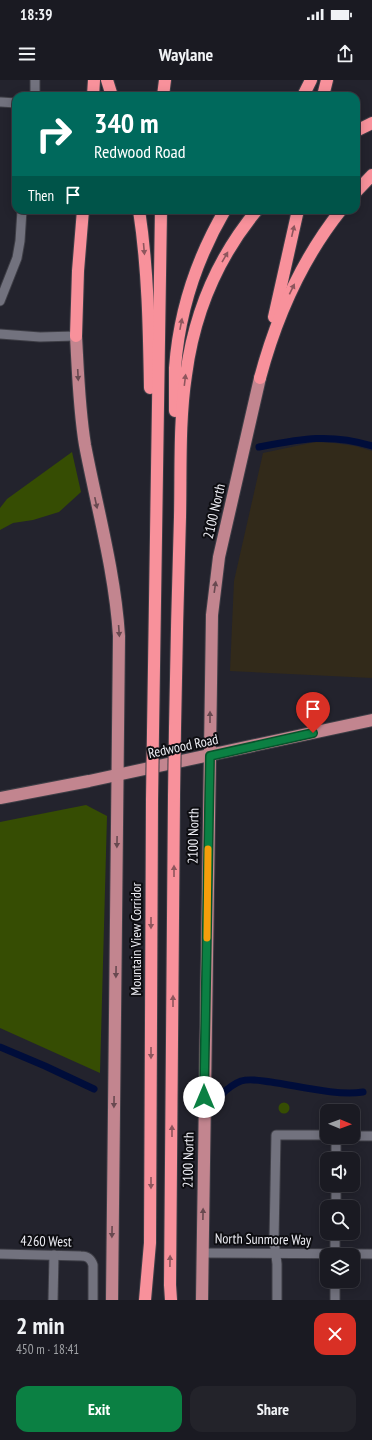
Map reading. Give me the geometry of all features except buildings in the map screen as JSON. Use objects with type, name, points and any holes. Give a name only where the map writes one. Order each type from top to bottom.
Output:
[{"type":"highway","points":[[93,92],[94,80]]},
{"type":"highway","points":[[107,80],[111,92]]},
{"type":"highway","points":[[164,92],[165,80]]},
{"type":"highway","points":[[305,92],[311,80]]},
{"type":"highway","points":[[324,92],[327,80]]},
{"type":"highway","points":[[360,129],[372,122]]},
{"type":"highway","points":[[360,188],[372,175]]},
{"type":"highway","points":[[76,336],[78,272],[83,214]]},
{"type":"highway","points":[[140,214],[144,244],[148,296],[155,577]]},
{"type":"highway","points":[[155,577],[160,214]]},
{"type":"highway","points":[[177,600],[175,427],[175,370],[177,352],[182,318],[191,285],[204,250],[224,214]]},
{"type":"highway","points":[[171,1300],[174,796],[177,600],[183,414],[188,358],[196,323],[216,273],[234,242],[254,214]]},
{"type":"highway","points":[[260,378],[297,214]]},
{"type":"highway","points":[[260,378],[272,338],[291,292],[318,242],[338,214]]},
{"type":"highway","name":"Mountain View Corridor","points":[[145,1300],[150,1243],[152,800],[155,577]]},
{"type":"main road","points":[[76,336],[79,388],[85,443],[113,581],[118,621],[120,664],[117,775],[112,1300]]},
{"type":"main road","name":"2100 North","points":[[202,1300],[210,756],[210,636],[214,588],[223,538],[260,378]]},
{"type":"main road","name":"Redwood Road","points":[[0,798],[210,756],[372,720]]},
{"type":"street","points":[[35,80],[35,92]]},
{"type":"street","points":[[0,102],[12,103]]},
{"type":"street","points":[[0,301],[4,280],[19,249],[22,214]]},
{"type":"street","points":[[0,334],[40,337],[76,336]]},
{"type":"street","points":[[277,1300],[277,1264],[274,1232],[276,1135],[320,1135]]},
{"type":"street","points":[[360,1136],[372,1136]]},
{"type":"street","name":"North Sunmore Way","points":[[202,1253],[320,1254]]},
{"type":"street","name":"4260 West","points":[[0,1254],[84,1256],[90,1259],[93,1265],[93,1300]]},
{"type":"street","name":"North Sunmore Way","points":[[360,1254],[372,1254]]},
{"type":"street","points":[[54,1255],[54,1300]]},
{"type":"street","points":[[335,1288],[335,1300]]},
{"type":"shaded area","points":[[315,442],[355,446],[372,451],[372,678],[230,671],[234,581],[263,453]]},
{"type":"green space","points":[[72,452],[81,492],[59,512],[33,520],[13,523],[0,530],[0,508],[7,499]]},
{"type":"green space","points":[[86,805],[107,816],[100,1073],[0,1028],[0,822]]},
{"type":"green space","points":[[284,1102],[288,1104],[290,1108],[288,1112],[284,1114],[280,1112],[278,1108],[280,1104]]},
{"type":"waterway","points":[[259,447],[302,440],[329,438],[372,446]]},
{"type":"waterway","points":[[0,1047],[94,1089]]},
{"type":"waterway","points":[[221,1095],[235,1084],[248,1080],[271,1082],[329,1092],[363,1092]]},
{"type":"slow traffic","points":[[207,938],[208,849]]},
{"type":"route","points":[[204,1097],[210,756],[313,733]]}]
